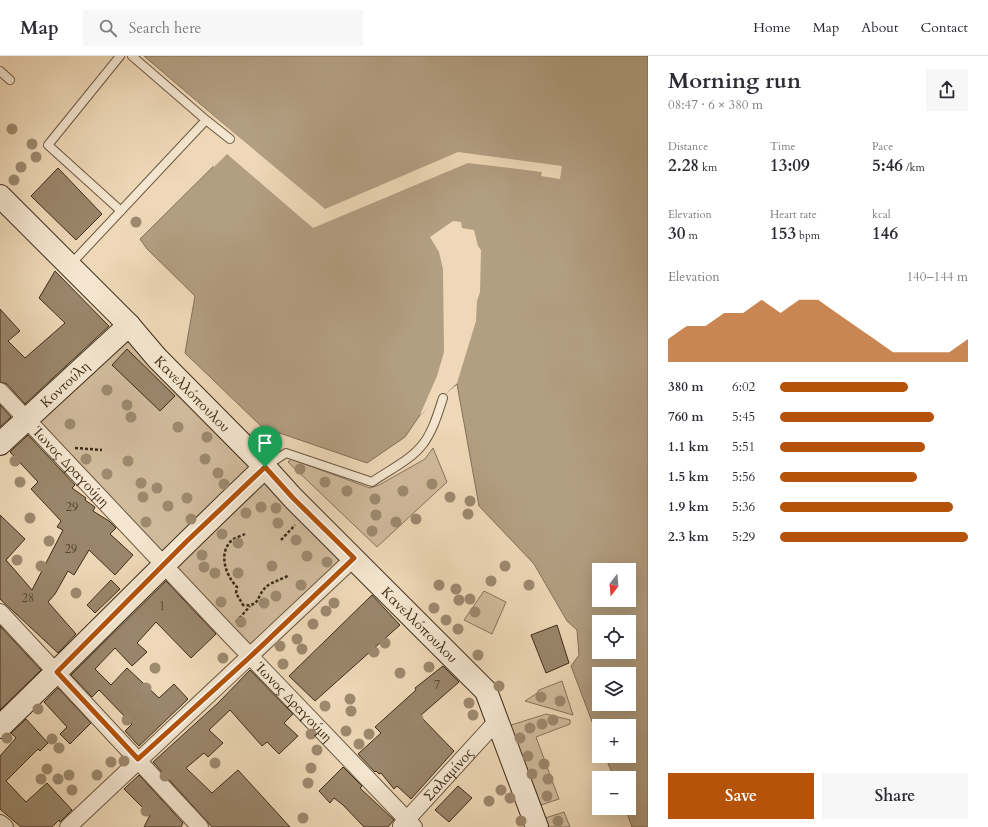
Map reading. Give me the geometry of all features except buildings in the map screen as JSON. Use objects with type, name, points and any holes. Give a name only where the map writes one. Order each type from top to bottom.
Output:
[{"type":"main road","name":"Κανελλόπουλου","points":[[0,196],[129,325],[157,358],[265,467],[293,498],[486,691],[536,827]]},
{"type":"main road","name":"Κοντούλη","points":[[0,444],[129,325]]},
{"type":"main road","points":[[0,727],[265,467]]},
{"type":"street","name":"Ίωνος Δραγούμη","points":[[0,390],[165,564],[407,824]]},
{"type":"street","points":[[68,827],[138,759],[250,657],[354,558]]},
{"type":"street","points":[[0,612],[200,827]]},
{"type":"street","name":"Σαλαμίνος","points":[[407,824],[497,721]]},
{"type":"street","points":[[0,823],[5,827]]},
{"type":"lane","points":[[120,56],[48,146],[121,211]]},
{"type":"lane","points":[[132,56],[230,139]]},
{"type":"lane","points":[[0,70],[10,80]]},
{"type":"lane","points":[[69,266],[206,120]]},
{"type":"lane","points":[[265,467],[286,453],[372,482],[415,453],[423,444],[434,422],[443,398]]},
{"type":"path","points":[[281,540],[297,523]]},
{"type":"path","points":[[245,534],[231,540],[226,548],[224,556],[226,570],[237,586],[236,594],[239,600],[243,605],[250,606]]},
{"type":"path","points":[[227,632],[250,606],[258,602],[266,586],[289,575]]},
{"type":"shaded area","points":[[144,56],[648,56],[648,827],[632,827],[628,815],[636,815],[636,771],[611,771],[608,763],[636,763],[636,719],[592,719],[592,722],[571,666],[579,655],[577,630],[567,621],[534,564],[479,506],[457,384],[420,415],[405,437],[367,463],[262,427],[185,353],[195,296],[147,249],[140,239],[241,139]]},
{"type":"shaded area","points":[[127,339],[347,558],[251,651],[37,422]]},
{"type":"shaded area","points":[[433,448],[447,482],[377,547],[288,462],[291,459],[370,488],[379,485],[425,459]]},
{"type":"shaded area","points":[[484,591],[506,602],[492,634],[464,620]]},
{"type":"shaded area","points":[[562,681],[573,715],[525,701],[536,694],[539,690]]},
{"type":"shaded area","points":[[546,714],[570,720],[570,724],[536,737],[559,799],[538,806],[508,726]]},
{"type":"shaded area","points":[[564,812],[570,827],[545,827],[542,819]]},
{"type":"pier","points":[[142,56],[325,209],[458,152],[562,166],[560,179],[541,176],[542,172],[468,163],[313,228],[227,154],[214,167],[213,166],[238,139]]},
{"type":"pier","points":[[453,221],[461,222],[462,228],[474,230],[478,246],[481,250],[480,292],[477,301],[476,321],[457,383],[440,400],[420,415],[437,376],[444,352],[443,269],[439,252],[430,237]]},
{"type":"route","points":[[265,467],[293,498],[354,558],[250,657],[138,759],[57,672],[186,542],[265,467]]}]
